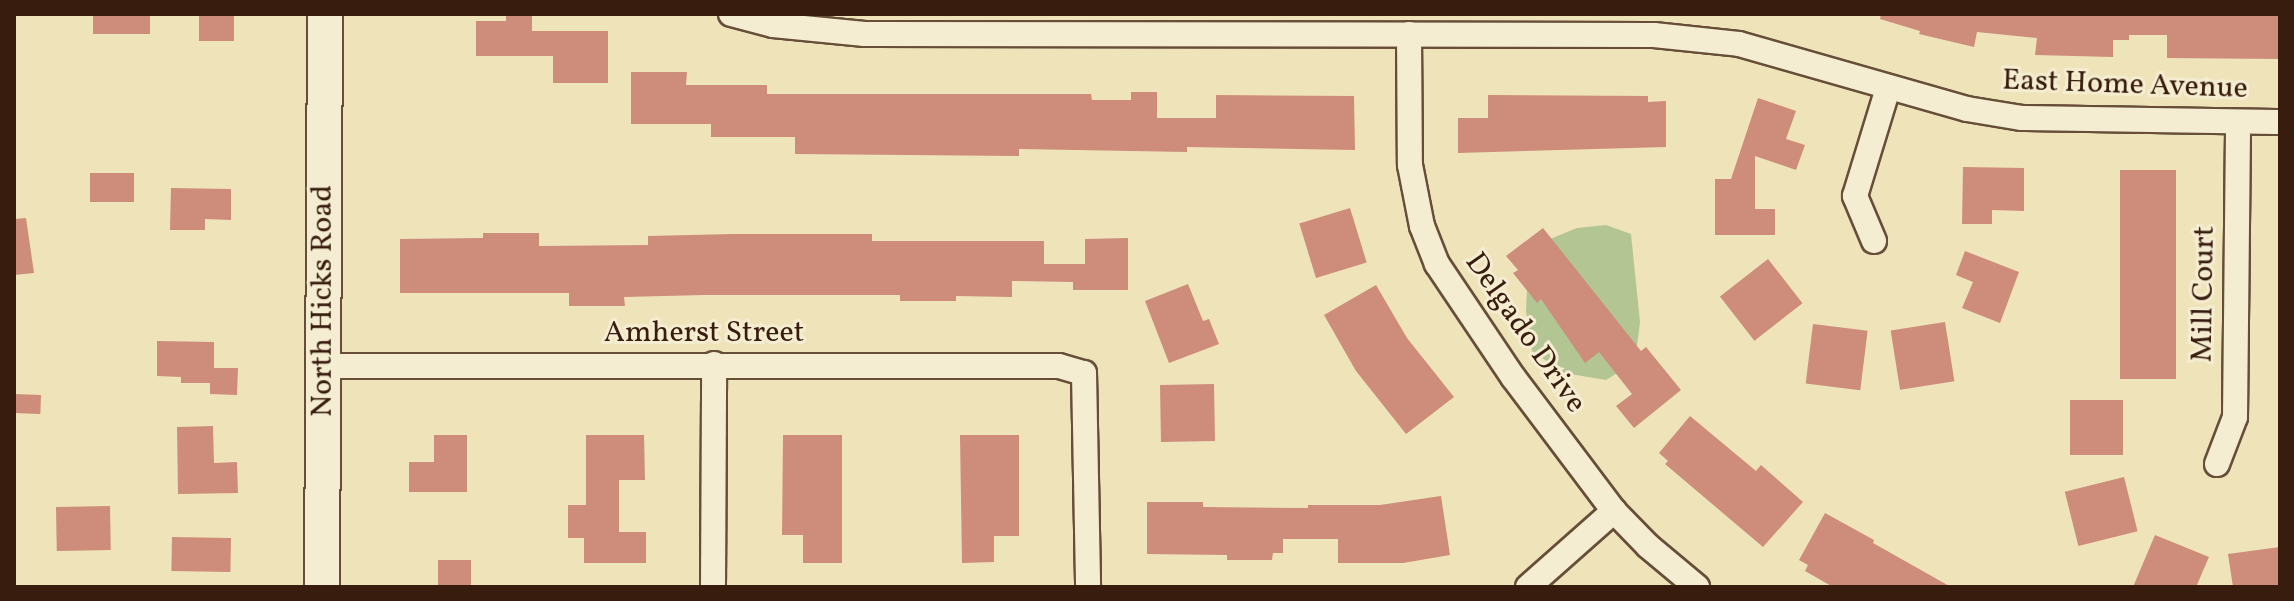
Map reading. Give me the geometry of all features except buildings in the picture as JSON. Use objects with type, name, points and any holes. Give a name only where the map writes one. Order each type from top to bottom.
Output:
[{"type":"main road","name":"North Hicks Road","points":[[322,587],[325,14]]},
{"type":"street","name":"East Home Avenue","points":[[731,14],[773,25],[865,34],[1654,35],[1739,44],[1967,109],[2022,118],[2280,122]]},
{"type":"street","name":"Delgado Drive","points":[[1409,34],[1410,165],[1428,246],[1447,284],[1614,511],[1648,546],[1697,587]]},
{"type":"street","points":[[1874,241],[1855,196],[1888,88]]},
{"type":"street","name":"Mill Court","points":[[2217,464],[2235,417],[2238,122]]},
{"type":"street","points":[[713,587],[714,364]]},
{"type":"street","name":"Amherst Street","points":[[323,366],[1059,366],[1084,373],[1088,587]]},
{"type":"street","points":[[1528,587],[1614,511]]},
{"type":"green space","points":[[1606,225],[1631,234],[1640,322],[1635,362],[1606,380],[1564,373],[1532,351],[1526,311],[1528,266],[1550,239],[1577,228]]}]
